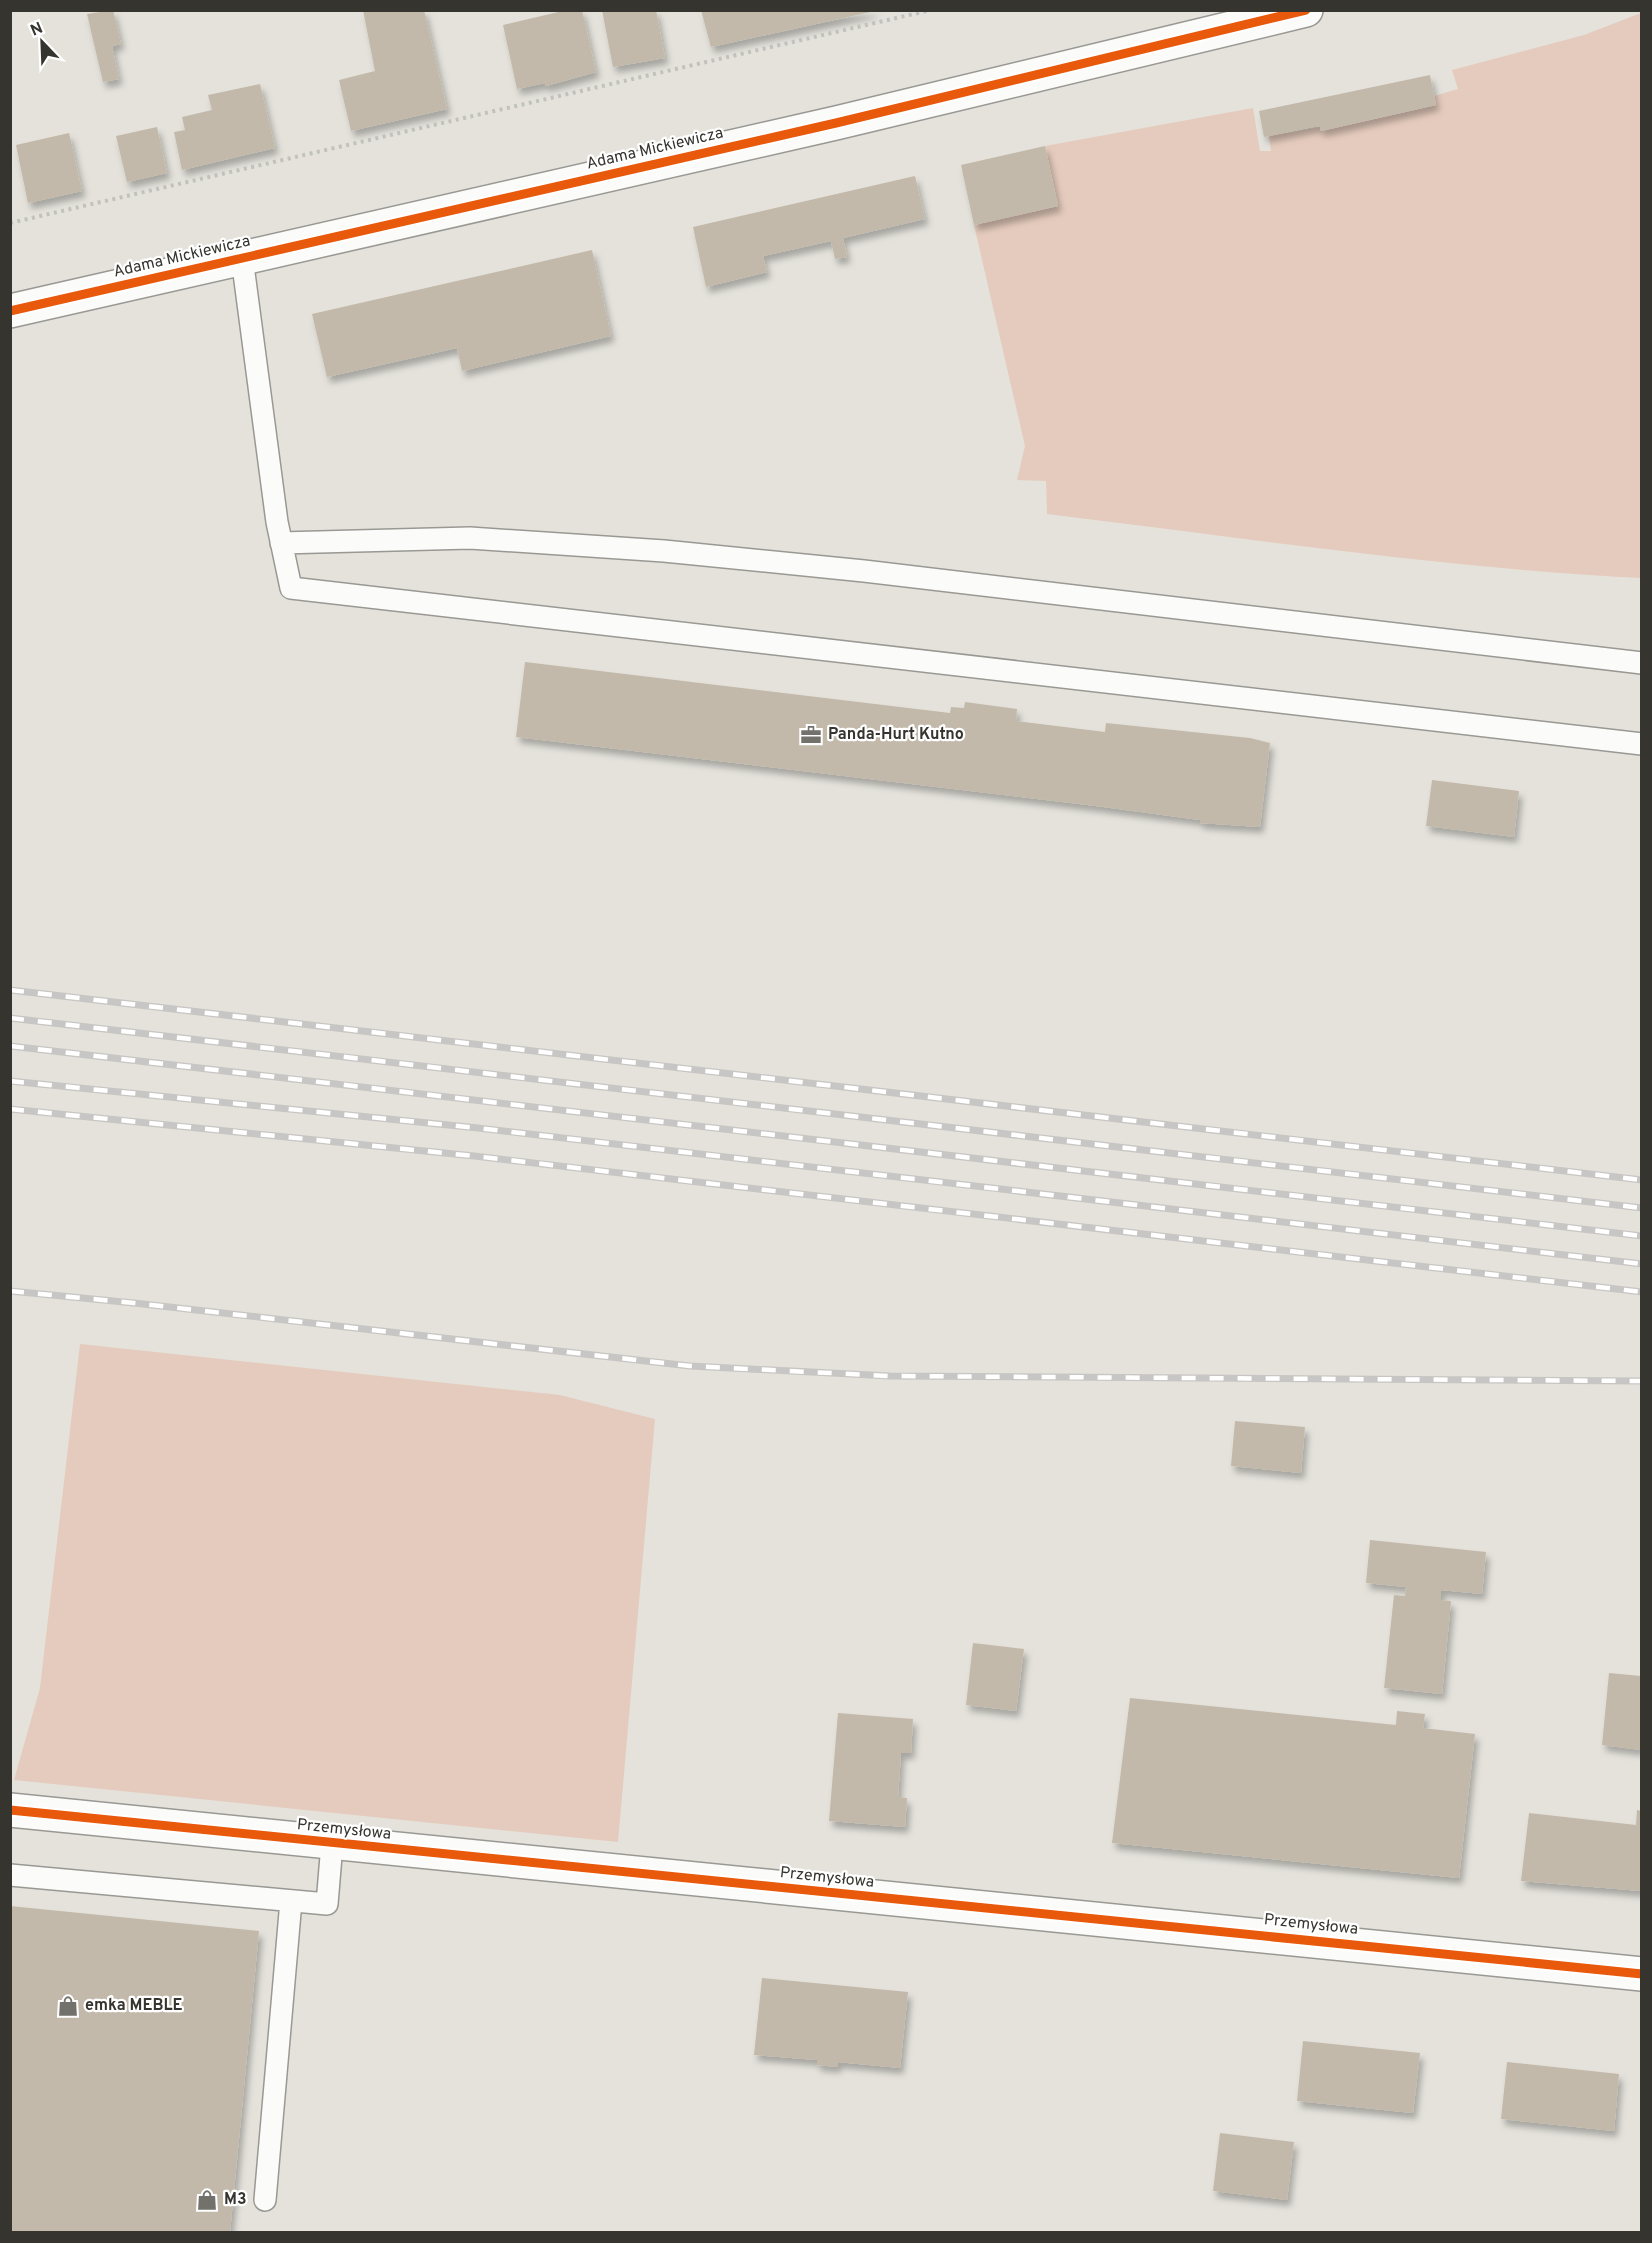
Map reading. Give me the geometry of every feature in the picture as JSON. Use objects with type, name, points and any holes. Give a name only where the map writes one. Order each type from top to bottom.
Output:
[{"type":"street","name":"Adama Mickiewicza","points":[[10,311],[836,123],[1306,10]]},
{"type":"street","name":"Przemysłowa","points":[[10,1810],[1641,1974]]},
{"type":"lane","points":[[242,258],[281,543],[291,588],[1641,744]]},
{"type":"lane","points":[[281,543],[470,538],[664,551],[864,571],[1641,663]]},
{"type":"lane","points":[[10,1875],[327,1904],[332,1844]]},
{"type":"lane","points":[[265,2200],[291,1901]]},
{"type":"path","points":[[10,223],[931,10]]},
{"type":"shaded area","points":[[1641,13],[1641,578],[1418,560],[1047,514],[1046,481],[1017,480],[1025,446],[974,225],[1058,206],[1045,146],[1253,108],[1260,151],[1271,151],[1269,136],[1320,127],[1321,131],[1436,105],[1434,96],[1458,89],[1452,70],[1584,35]]},
{"type":"shaded area","points":[[80,1344],[560,1395],[655,1419],[618,1842],[14,1780],[40,1688]]},
{"type":"building","points":[[113,10],[121,44],[112,46],[119,79],[103,82],[87,14]]},
{"type":"building","points":[[363,10],[424,10],[447,109],[351,131],[339,80],[375,71]]},
{"type":"building","points":[[567,10],[582,10],[596,72],[546,86],[545,83],[517,89],[503,25]]},
{"type":"building","points":[[602,10],[656,10],[665,58],[613,67]]},
{"type":"building","points":[[701,10],[875,10],[875,11],[711,47]]},
{"type":"building","points":[[1430,75],[1436,105],[1321,131],[1320,127],[1313,127],[1264,137],[1259,111]]},
{"type":"building","points":[[260,84],[275,148],[182,170],[174,132],[185,130],[182,117],[212,110],[208,95]]},
{"type":"building","points":[[157,127],[167,173],[127,182],[116,136]]},
{"type":"building","points":[[69,133],[82,191],[28,203],[16,145]]},
{"type":"building","points":[[1045,146],[1058,206],[974,225],[961,165]]},
{"type":"building","points":[[915,176],[925,219],[843,238],[847,257],[835,259],[831,241],[763,256],[767,272],[706,287],[693,227]]},
{"type":"building","points":[[592,250],[611,336],[462,371],[457,348],[327,377],[312,314]]},
{"type":"building","name":"Panda-Hurt Kutno","points":[[525,662],[950,713],[951,707],[964,708],[965,702],[1017,709],[1016,721],[1105,732],[1106,723],[1250,738],[1270,743],[1260,827],[1200,823],[1200,820],[1096,806],[516,737]]},
{"type":"building","points":[[1432,780],[1519,791],[1514,837],[1426,826]]},
{"type":"building","points":[[1235,1421],[1305,1427],[1301,1473],[1231,1466]]},
{"type":"building","points":[[1370,1540],[1486,1552],[1482,1594],[1441,1590],[1441,1600],[1451,1601],[1442,1694],[1384,1688],[1394,1595],[1405,1596],[1406,1587],[1366,1583]]},
{"type":"building","points":[[973,1643],[1024,1649],[1016,1711],[966,1705]]},
{"type":"building","points":[[1609,1673],[1641,1676],[1641,1750],[1602,1745]]},
{"type":"building","points":[[1130,1698],[1396,1725],[1397,1711],[1425,1714],[1423,1728],[1475,1734],[1459,1878],[1112,1843]]},
{"type":"building","points":[[838,1713],[913,1719],[911,1753],[901,1753],[898,1797],[907,1798],[905,1827],[829,1821]]},
{"type":"building","points":[[1637,1810],[1641,1811],[1641,1891],[1521,1881],[1529,1813],[1636,1825]]},
{"type":"building","points":[[10,1906],[259,1931],[230,2232],[10,2232]]},
{"type":"building","points":[[762,1978],[908,1992],[900,2068],[838,2062],[837,2067],[817,2065],[817,2060],[754,2055]]},
{"type":"building","points":[[1303,2041],[1420,2053],[1413,2113],[1297,2101]]},
{"type":"building","points":[[1507,2062],[1619,2074],[1614,2131],[1501,2119]]},
{"type":"building","points":[[1220,2133],[1294,2142],[1287,2200],[1213,2191]]},
{"type":"railway","points":[[10,990],[1642,1180]]},
{"type":"railway","points":[[10,1018],[1642,1208]]},
{"type":"railway","points":[[10,1046],[1642,1236]]},
{"type":"railway","points":[[10,1081],[478,1128],[1642,1264]]},
{"type":"railway","points":[[10,1109],[474,1156],[1642,1292]]},
{"type":"railway","points":[[10,1291],[690,1366],[890,1376],[1642,1381]]},
{"type":"cycle path","points":[[10,311],[836,123],[1306,10]]},
{"type":"cycle path","points":[[10,1810],[1642,1974]]},
{"type":"place","name":"Panda-Hurt Kutno","points":[[811,735]]},
{"type":"place","name":"emka MEBLE","points":[[68,2006]]},
{"type":"place","name":"M3","points":[[207,2200]]}]
